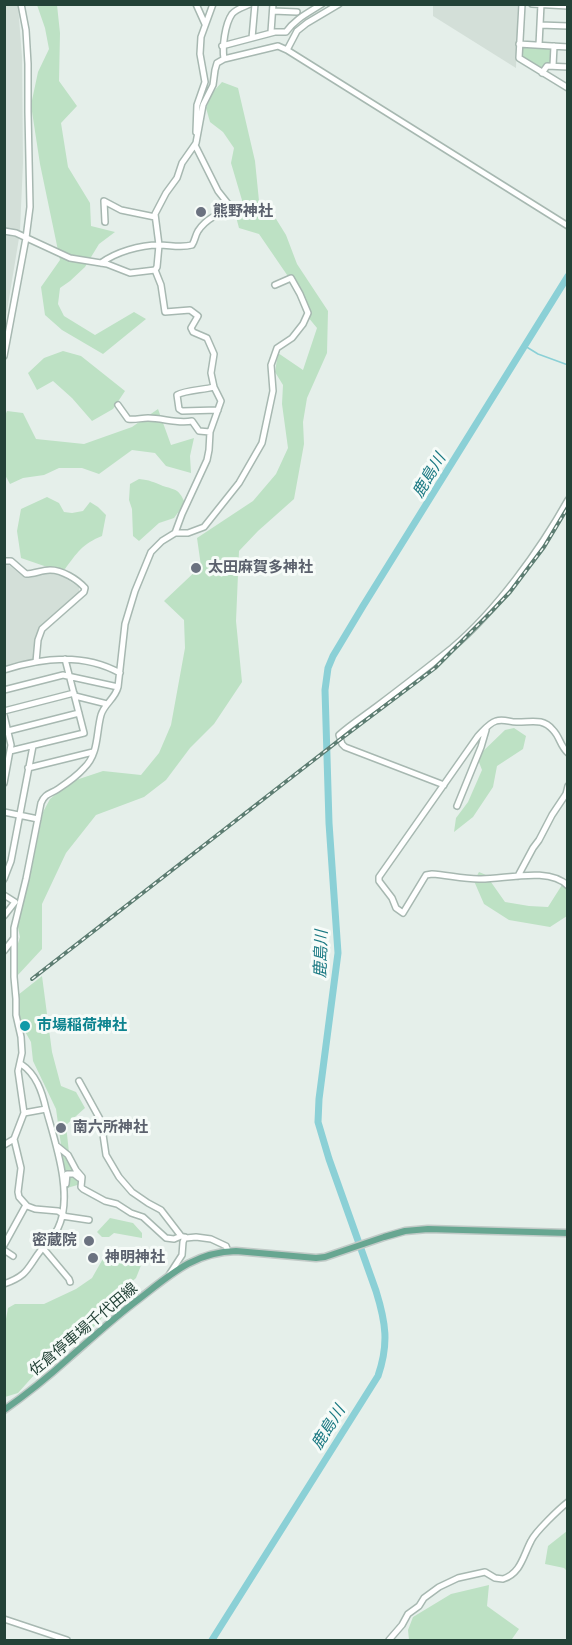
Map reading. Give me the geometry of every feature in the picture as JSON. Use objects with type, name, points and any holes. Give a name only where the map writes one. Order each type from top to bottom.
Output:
[{"type":"main road","name":"佐倉停車場千代田線","points":[[4,1410],[51,1374],[119,1313],[169,1275],[186,1264],[204,1257],[228,1251],[316,1258],[405,1231],[428,1229],[567,1233]]},
{"type":"street","points":[[4,356],[30,207],[28,64],[26,30],[21,4]]},
{"type":"street","points":[[196,4],[205,24]]},
{"type":"street","points":[[198,136],[196,131],[197,105],[205,82],[200,44],[213,4]]},
{"type":"street","points":[[224,59],[222,46],[231,15],[236,10],[250,4]]},
{"type":"street","points":[[252,38],[255,4]]},
{"type":"street","points":[[222,46],[271,32],[286,32],[291,25],[322,4]]},
{"type":"street","points":[[287,50],[297,31],[339,4]]},
{"type":"street","points":[[522,4],[519,58],[567,88]]},
{"type":"street","points":[[532,4],[567,6]]},
{"type":"street","points":[[539,45],[541,5]]},
{"type":"street","points":[[271,32],[273,8],[297,12]]},
{"type":"street","points":[[540,25],[567,26]]},
{"type":"street","points":[[519,44],[567,46]]},
{"type":"street","points":[[155,270],[158,267],[159,245],[156,210],[177,178],[182,163],[195,144],[203,105],[213,85],[217,63],[224,59],[278,46],[567,226]]},
{"type":"street","points":[[552,66],[554,46]]},
{"type":"street","points":[[542,73],[547,66],[567,67]]},
{"type":"street","points":[[101,262],[109,257],[143,247],[192,245],[197,232],[203,225],[222,212],[232,210],[218,191],[195,144]]},
{"type":"street","points":[[105,222],[104,201],[121,210],[155,217]]},
{"type":"street","points":[[4,231],[16,233],[70,258],[101,262],[130,273],[155,270]]},
{"type":"street","points":[[155,270],[161,285],[165,312],[190,310],[198,316],[191,328],[193,332],[207,338],[214,354],[211,373],[214,387],[221,401],[210,432],[207,460],[175,533]]},
{"type":"street","points":[[4,1145],[14,1139],[24,1113],[18,1071],[21,1064],[21,1037],[16,1015],[14,977],[15,922],[43,798],[84,768],[93,752],[101,714],[118,687],[125,624],[151,552],[175,533],[188,533],[204,527],[239,483],[262,443],[273,391],[271,365],[277,348],[292,338],[308,313],[291,278],[275,285]]},
{"type":"street","points":[[214,387],[201,391],[180,392],[177,395],[179,409],[182,411],[218,410]]},
{"type":"street","points":[[118,405],[128,419],[147,418],[181,423],[192,422],[199,431],[210,432]]},
{"type":"street","points":[[444,784],[345,747],[339,735],[454,646],[473,627],[526,564],[560,515],[567,500]]},
{"type":"street","points":[[4,561],[11,561],[26,574],[49,570],[63,572],[85,588],[84,592],[42,629],[38,640],[36,662]]},
{"type":"street","points":[[4,670],[65,658],[83,660],[120,673]]},
{"type":"street","points":[[10,751],[84,733],[65,658]]},
{"type":"street","points":[[4,690],[63,675],[118,687]]},
{"type":"street","points":[[4,783],[10,738],[4,713],[75,695],[107,704]]},
{"type":"street","points":[[7,732],[80,713]]},
{"type":"street","points":[[567,753],[562,748],[559,737],[552,728],[544,723],[531,720],[516,723],[506,720],[495,721],[478,736],[379,877],[379,881],[392,897],[396,908],[404,913],[426,875],[480,879],[533,875],[564,882],[567,886]]},
{"type":"street","points":[[457,806],[486,729]]},
{"type":"street","points":[[4,879],[11,861],[33,746]]},
{"type":"street","points":[[28,768],[93,752]]},
{"type":"street","points":[[518,876],[566,794],[567,786]]},
{"type":"street","points":[[4,812],[38,819]]},
{"type":"street","points":[[4,895],[15,902],[4,916]]},
{"type":"street","points":[[4,951],[15,936]]},
{"type":"street","points":[[21,1064],[34,1076],[46,1109],[57,1146],[64,1197]]},
{"type":"street","points":[[79,1081],[101,1121],[106,1155],[115,1172],[132,1192],[161,1210],[183,1237],[182,1256],[169,1275]]},
{"type":"street","points":[[24,1113],[46,1109]]},
{"type":"street","points":[[14,1139],[21,1168],[18,1192],[26,1205],[35,1209],[58,1211],[63,1215],[89,1220]]},
{"type":"street","points":[[57,1146],[68,1155],[82,1178],[81,1186]]},
{"type":"street","points":[[4,1284],[23,1276],[58,1228],[63,1215],[67,1174],[70,1173],[77,1176],[81,1186],[93,1195],[143,1217],[166,1238],[212,1239],[226,1246],[228,1251]]},
{"type":"street","points":[[4,1245],[26,1205]]},
{"type":"street","points":[[42,1248],[70,1282]]},
{"type":"street","points":[[4,1250],[13,1256]]},
{"type":"street","points":[[389,1641],[408,1614],[415,1610],[424,1598],[449,1581],[485,1572],[503,1580],[514,1574],[522,1562],[531,1539],[567,1502]]},
{"type":"street","points":[[4,1619],[68,1641]]},
{"type":"shaded area","points":[[4,5],[18,5],[22,57],[23,163],[20,230],[5,228]]},
{"type":"shaded area","points":[[433,5],[518,5],[516,68],[433,16]]},
{"type":"shaded area","points":[[4,235],[19,238],[5,323]]},
{"type":"shaded area","points":[[5,565],[9,565],[25,578],[48,573],[62,576],[79,587],[79,592],[40,628],[34,659],[5,668]]},
{"type":"green space","points":[[37,5],[57,5],[60,33],[59,81],[77,106],[61,123],[68,167],[90,203],[91,226],[115,232],[99,244],[85,267],[60,288],[58,304],[64,316],[95,335],[134,312],[146,319],[103,354],[62,330],[45,315],[41,287],[60,260],[40,164],[31,105],[38,72],[49,49]]},
{"type":"green space","points":[[522,47],[552,47],[551,64],[541,69],[522,57]]},
{"type":"green space","points":[[222,82],[238,88],[255,161],[260,211],[273,214],[286,235],[297,264],[328,311],[327,353],[307,398],[303,422],[304,444],[294,499],[239,551],[236,621],[242,682],[214,724],[190,748],[166,780],[144,797],[96,815],[66,853],[42,904],[42,949],[17,976],[15,953],[20,937],[17,923],[30,877],[43,812],[50,799],[70,782],[103,771],[141,775],[159,753],[171,725],[185,648],[184,620],[164,601],[201,566],[197,538],[253,501],[276,474],[288,448],[282,404],[283,385],[275,372],[278,353],[303,370],[317,328],[303,311],[296,288],[259,234],[239,228],[235,213],[244,207],[231,163],[234,148],[223,132],[210,122],[206,108],[213,92]]},
{"type":"green space","points":[[63,351],[81,356],[125,391],[113,409],[92,421],[53,381],[37,390],[28,373],[44,358]]},
{"type":"green space","points":[[158,409],[171,445],[194,438],[190,456],[191,473],[166,466],[155,453],[132,450],[99,474],[82,468],[59,468],[44,475],[23,478],[10,484],[5,475],[4,418],[7,411],[23,413],[36,439],[84,444],[132,427]]},
{"type":"green space","points":[[139,479],[177,491],[185,503],[174,518],[159,523],[139,541],[133,536],[132,509],[129,500],[130,484]]},
{"type":"green space","points":[[47,497],[59,503],[64,512],[83,511],[90,502],[106,515],[102,536],[85,546],[65,569],[53,569],[21,558],[17,531],[21,509]]},
{"type":"green space","points":[[514,728],[526,736],[523,749],[497,766],[493,787],[473,817],[454,832],[456,818],[468,802],[482,770],[477,757],[505,730]]},
{"type":"green space","points":[[479,872],[486,875],[505,902],[529,906],[548,907],[567,877],[567,916],[550,927],[509,920],[484,904],[474,881]]},
{"type":"green space","points":[[42,976],[52,1052],[61,1086],[76,1092],[85,1108],[66,1125],[70,1162],[81,1184],[67,1188],[56,1109],[33,1061],[31,1042],[19,1021],[18,995]]},
{"type":"green space","points":[[110,1218],[133,1223],[142,1233],[142,1238],[114,1233],[109,1237],[102,1237],[97,1232]]},
{"type":"green space","points":[[109,1248],[142,1263],[136,1278],[118,1294],[90,1331],[67,1343],[18,1393],[5,1397],[4,1330],[8,1308],[15,1304],[44,1304],[76,1289],[92,1278]]},
{"type":"green space","points":[[567,1531],[567,1571],[564,1568],[545,1564],[548,1546]]},
{"type":"green space","points":[[489,1585],[487,1606],[519,1629],[512,1640],[409,1640],[408,1630],[413,1617],[451,1594]]},
{"type":"waterway","name":"鹿島川","points":[[212,1640],[378,1376],[384,1354],[384,1324],[376,1291],[318,1122],[338,953],[329,823],[325,690],[328,668],[363,606],[568,276]]},
{"type":"waterway","points":[[525,346],[538,354],[568,365]]},
{"type":"railway","points":[[32,979],[435,668],[510,592],[544,547],[568,507]]},
{"type":"place","name":"熊野神社","points":[[201,212]]},
{"type":"place","name":"太田麻賀多神社","points":[[196,568]]},
{"type":"place","name":"市場稲荷神社","points":[[25,1026]]},
{"type":"place","name":"南六所神社","points":[[61,1128]]},
{"type":"place","name":"密蔵院","points":[[89,1241]]},
{"type":"place","name":"神明神社","points":[[93,1258]]}]
